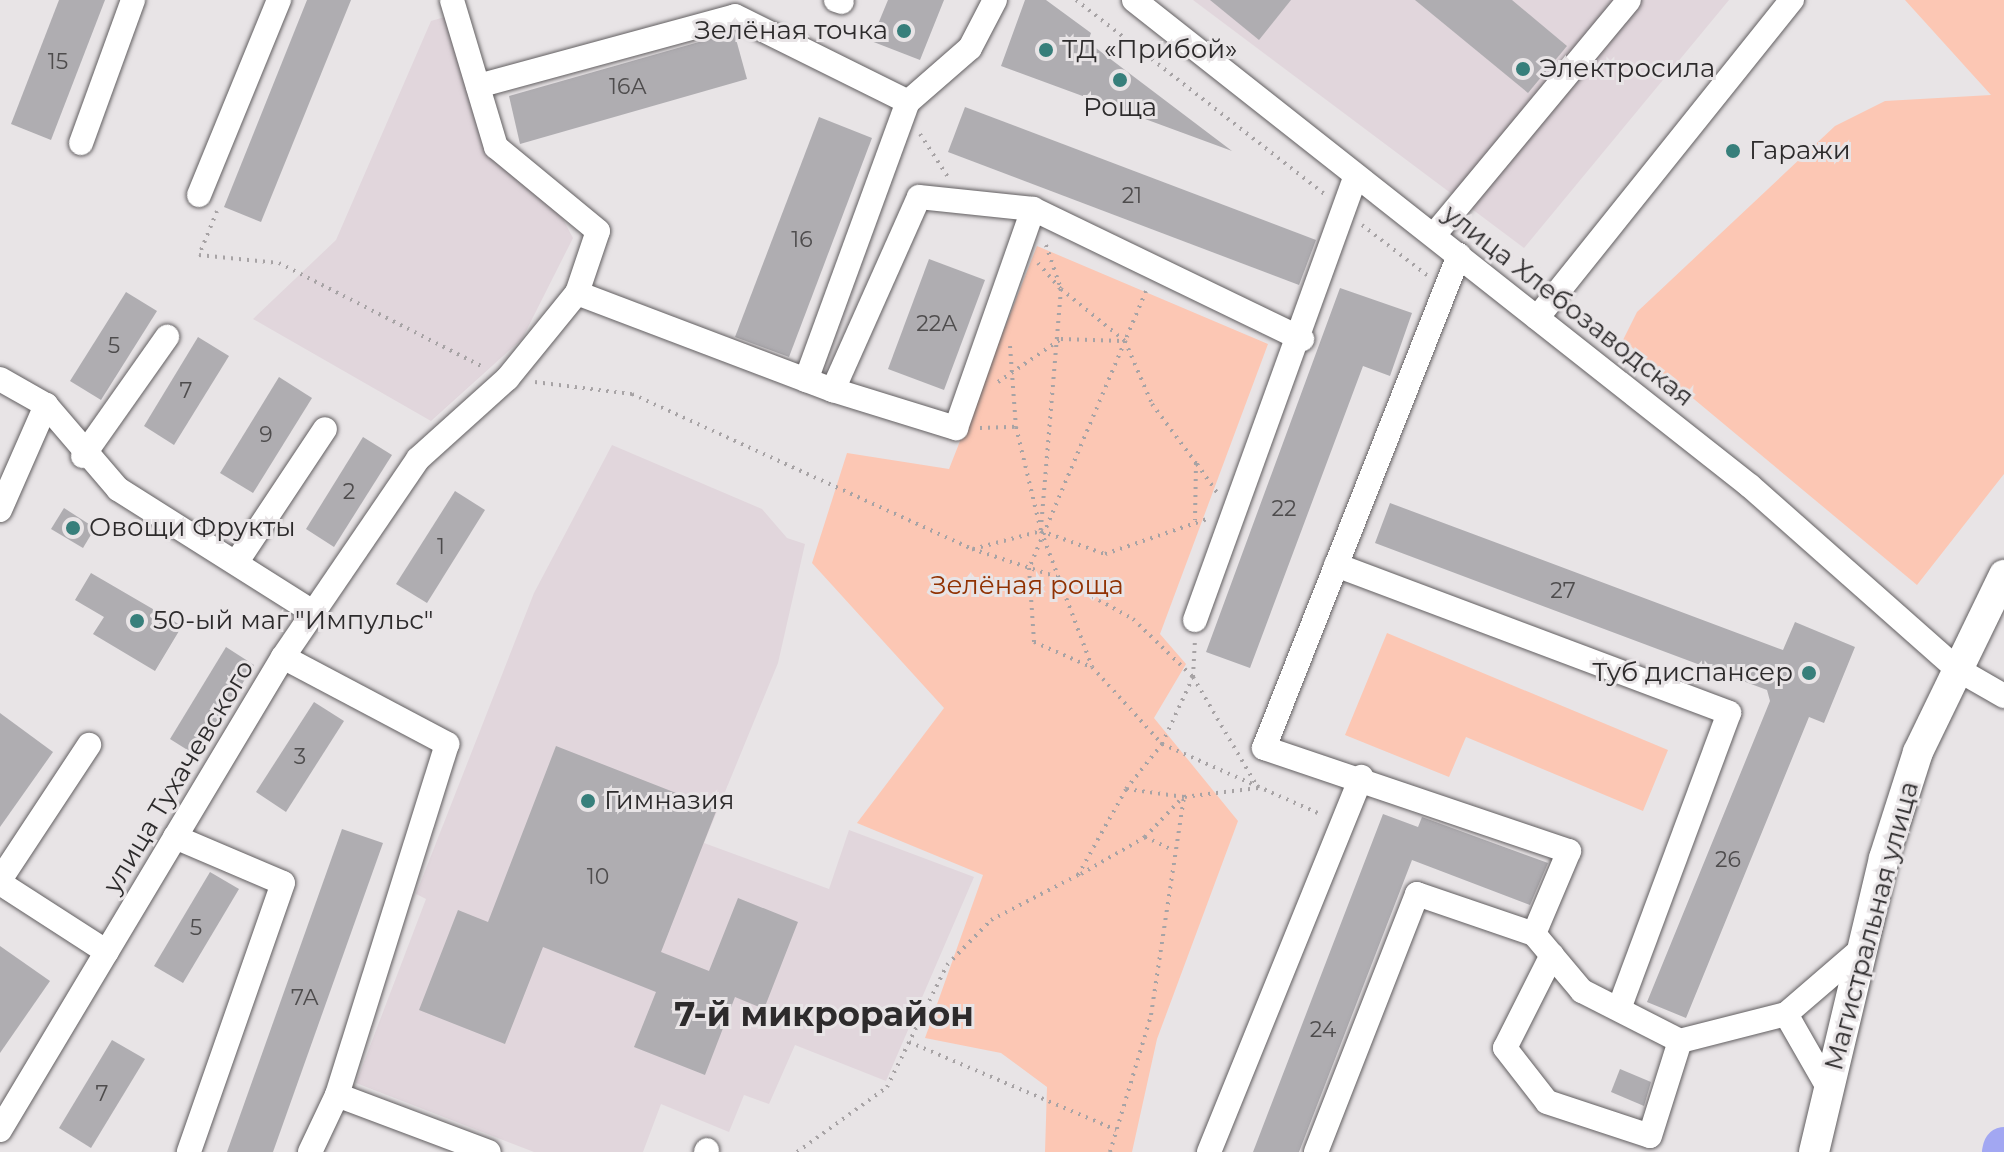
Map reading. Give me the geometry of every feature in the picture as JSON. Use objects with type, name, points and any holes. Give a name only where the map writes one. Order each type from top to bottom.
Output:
[{"type":"main road","name":"Магистральная улица","points":[[1814,1152],[1865,946],[1918,752],[2004,575]]},
{"type":"street","points":[[81,143],[133,0]]},
{"type":"street","points":[[199,195],[279,0]]},
{"type":"street","points":[[452,0],[496,147],[598,231],[577,293],[833,390],[956,428],[1033,209]]},
{"type":"street","points":[[806,380],[916,111],[970,48],[995,0]]},
{"type":"street","name":"улица Хлебозаводская","points":[[1134,0],[1844,563],[1957,669],[2004,696]]},
{"type":"street","points":[[1434,235],[1629,0]]},
{"type":"street","points":[[1537,318],[1792,0]]},
{"type":"street","points":[[478,86],[735,16],[916,111]]},
{"type":"street","points":[[1195,620],[1302,339],[1356,176]]},
{"type":"street","points":[[833,390],[919,197],[1033,209],[1302,339]]},
{"type":"street","points":[[1459,255],[1264,748],[1361,777],[1569,851],[1534,934]]},
{"type":"street","name":"улица Тухачевского","points":[[0,1130],[283,657],[418,459],[507,379],[577,293]]},
{"type":"street","points":[[83,456],[167,337]]},
{"type":"street","points":[[0,379],[46,405],[83,456],[118,489],[238,560],[314,613]]},
{"type":"street","points":[[0,510],[46,405]]},
{"type":"street","points":[[238,560],[325,429]]},
{"type":"street","points":[[1336,565],[1729,713],[1619,1008]]},
{"type":"street","points":[[283,657],[447,744],[337,1095],[310,1152]]},
{"type":"street","points":[[89,745],[0,881],[107,952]]},
{"type":"street","points":[[1209,1152],[1361,777]]},
{"type":"street","points":[[175,837],[283,883],[189,1152]]},
{"type":"street","points":[[1316,1152],[1417,894],[1534,934],[1582,991],[1680,1041],[1786,1014],[1865,946]]},
{"type":"street","points":[[1552,955],[1505,1048],[1547,1102],[1650,1136],[1680,1041]]},
{"type":"street","points":[[1786,1014],[1829,1089]]},
{"type":"street","points":[[337,1095],[489,1152]]},
{"type":"path","points":[[1076,0],[1445,290]]},
{"type":"path","points":[[916,111],[918,131],[965,202]]},
{"type":"path","points":[[199,195],[220,204],[199,255],[279,263],[507,379],[632,394],[972,549],[1057,577],[1133,619],[1193,677],[1258,788]]},
{"type":"path","points":[[1033,209],[1061,289],[1061,339],[1041,531]]},
{"type":"path","points":[[1021,244],[1061,289],[1125,341],[1152,404],[1196,463],[1195,520]]},
{"type":"path","points":[[1092,667],[1034,642],[1029,568],[1041,531],[1155,268]]},
{"type":"path","points":[[1009,336],[1016,427],[1041,531],[1092,667],[1162,744],[1343,823]]},
{"type":"path","points":[[993,387],[1012,367],[1061,339],[1125,341]]},
{"type":"path","points":[[956,428],[1016,427]]},
{"type":"path","points":[[972,549],[1041,531],[1105,554],[1195,520],[1234,518]]},
{"type":"path","points":[[1078,875],[1126,789],[1162,744],[1193,677],[1195,620]]},
{"type":"path","points":[[1126,789],[1184,797],[1258,788]]},
{"type":"path","points":[[797,1152],[887,1087],[947,965],[991,920],[1145,837],[1184,797]]},
{"type":"path","points":[[1110,1152],[1116,1130],[1134,1091],[1151,1015],[1171,849],[1184,797]]},
{"type":"path","points":[[1145,837],[1171,849]]},
{"type":"path","points":[[909,1042],[1116,1130]]},
{"type":"shaded area","points":[[1193,0],[1729,0],[1524,248]]},
{"type":"shaded area","points":[[458,13],[504,169],[551,197],[573,238],[522,339],[431,421],[253,319],[336,240],[431,21]]},
{"type":"shaded area","name":"Гимназия","points":[[612,445],[762,509],[787,538],[805,544],[778,663],[704,843],[829,889],[849,830],[974,877],[886,1081],[795,1045],[769,1104],[744,1095],[729,1132],[661,1104],[643,1152],[534,1152],[356,1083],[426,899],[416,894],[534,593]]},
{"type":"green space","points":[[1905,0],[2004,0],[2004,474],[1917,585],[1623,340],[1637,312],[1835,126],[1885,101],[1991,95]]},
{"type":"green space","name":"Зелёная роща","points":[[1037,246],[1268,344],[1160,634],[1186,664],[1154,718],[1238,821],[1157,1039],[1132,1152],[1045,1152],[1047,1087],[1001,1053],[925,1038],[983,875],[857,823],[944,708],[812,563],[847,453],[949,469]]},
{"type":"green space","points":[[1387,633],[1668,750],[1643,811],[1466,737],[1449,777],[1345,735]]},
{"type":"building","points":[[59,0],[105,0],[51,140],[11,124]]},
{"type":"building","points":[[307,0],[351,0],[261,222],[224,207]]},
{"type":"building","name":"Зелёная точка","points":[[888,0],[944,0],[920,60],[871,41]]},
{"type":"building","points":[[1025,0],[1046,0],[1091,33],[1088,42],[1232,151],[1001,66]]},
{"type":"building","points":[[1210,0],[1291,0],[1259,40]]},
{"type":"building","name":"Электросила","points":[[1415,0],[1512,0],[1567,46],[1528,93]]},
{"type":"building","points":[[734,32],[747,79],[520,144],[509,96]]},
{"type":"building","points":[[965,107],[1316,240],[1299,285],[948,152]]},
{"type":"building","points":[[819,117],[872,138],[789,357],[735,337]]},
{"type":"building","points":[[929,259],[985,280],[944,390],[888,369]]},
{"type":"building","points":[[1340,288],[1412,313],[1390,376],[1363,366],[1250,668],[1206,652]]},
{"type":"building","points":[[126,292],[157,311],[101,400],[70,381]]},
{"type":"building","points":[[198,337],[229,356],[174,445],[144,426]]},
{"type":"building","points":[[279,377],[312,398],[253,493],[220,473]]},
{"type":"building","points":[[363,437],[392,455],[334,547],[306,529]]},
{"type":"building","points":[[455,491],[485,510],[427,603],[396,584]]},
{"type":"building","points":[[1390,503],[1783,650],[1795,622],[1855,647],[1824,723],[1809,717],[1686,1018],[1647,1002],[1770,701],[1767,690],[1375,543]]},
{"type":"building","name":"Овощи Фрукты","points":[[64,508],[95,528],[83,548],[51,529]]},
{"type":"building","name":"50-ый маг \"Импульс\"","points":[[91,573],[182,626],[155,671],[93,634],[104,617],[75,600]]},
{"type":"building","points":[[226,647],[254,665],[197,756],[170,739]]},
{"type":"building","points":[[314,702],[344,721],[286,812],[256,792]]},
{"type":"building","points":[[0,713],[53,752],[0,827]]},
{"type":"building","points":[[556,746],[717,809],[661,952],[709,971],[738,898],[798,922],[764,1009],[735,997],[705,1075],[634,1047],[656,992],[543,947],[505,1044],[419,1010],[458,910],[488,922]]},
{"type":"building","points":[[1383,814],[1418,827],[1422,817],[1548,863],[1530,905],[1412,860],[1299,1152],[1253,1152]]},
{"type":"building","points":[[342,829],[383,843],[273,1152],[227,1152]]},
{"type":"building","points":[[210,872],[239,889],[183,983],[154,966]]},
{"type":"building","points":[[0,946],[50,981],[0,1053]]},
{"type":"building","points":[[112,1040],[145,1059],[91,1148],[59,1128]]},
{"type":"building","points":[[1620,1069],[1651,1082],[1644,1106],[1611,1092]]},
{"type":"waterway","points":[[2003,1152],[2004,1148]]},
{"type":"place","name":"Зелёная точка","points":[[904,31]]},
{"type":"place","name":"ТД «Прибой»","points":[[1046,50]]},
{"type":"place","name":"Электросила","points":[[1523,69]]},
{"type":"place","name":"Роща","points":[[1120,80]]},
{"type":"place","name":"Гаражи","points":[[1733,151]]},
{"type":"place","name":"Овощи Фрукты","points":[[73,528]]},
{"type":"place","name":"50-ый маг \"Импульс\"","points":[[137,621]]},
{"type":"place","name":"Туб диспансер","points":[[1809,673]]},
{"type":"place","name":"Гимназия","points":[[588,801]]},
{"type":"district","name":"7-й микрорайон","points":[[824,1015]]}]
